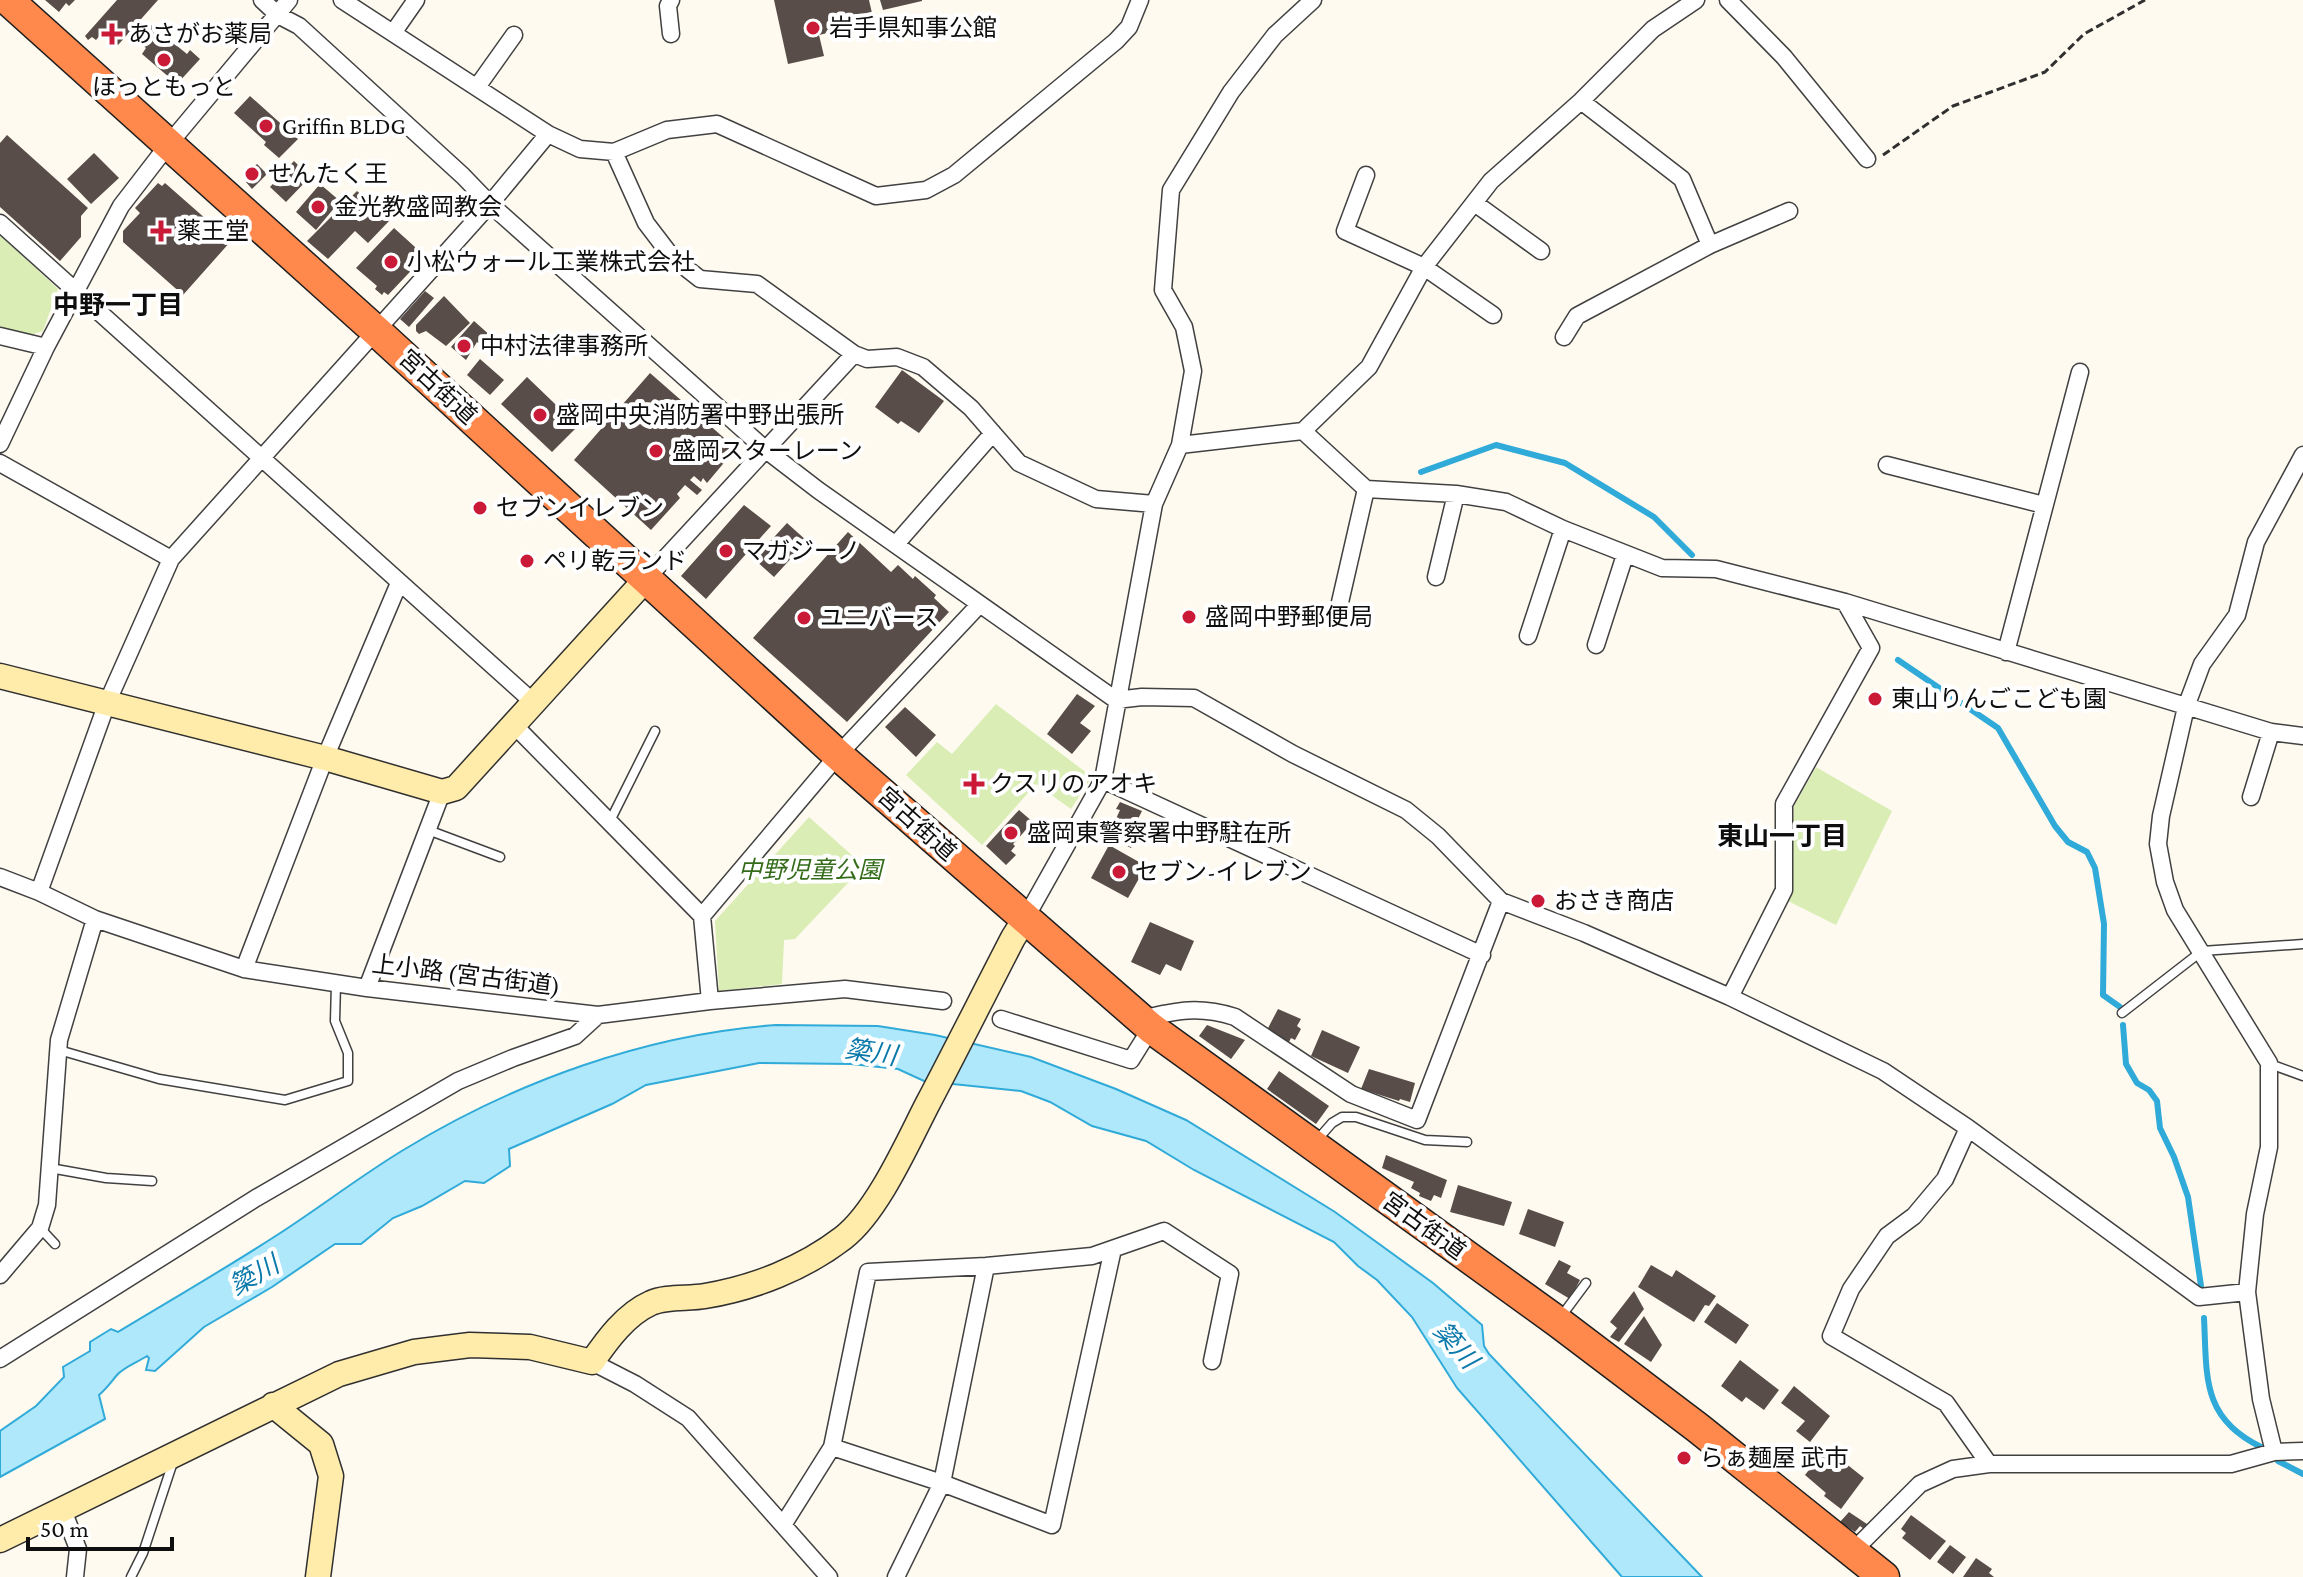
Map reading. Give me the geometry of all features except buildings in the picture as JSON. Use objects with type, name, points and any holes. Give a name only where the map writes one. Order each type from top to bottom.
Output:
[{"type":"highway","name":"宮古街道","points":[[8,0],[375,330],[838,755],[1147,1023],[1558,1322],[1698,1428],[1884,1577]]},
{"type":"street","points":[[262,0],[278,15],[299,26],[490,204],[766,450],[1116,700],[1194,698],[1293,754],[1406,810],[1438,836],[1501,901],[1584,933],[1730,997],[1883,1071],[1968,1128],[2199,1297],[2247,1292]]},
{"type":"street","points":[[0,444],[46,347],[121,206],[289,0]]},
{"type":"street","points":[[342,0],[548,134],[580,149],[614,152],[667,130],[717,124],[876,196],[926,190],[954,175],[1116,41],[1129,27],[1140,0]]},
{"type":"street","points":[[393,33],[416,0]]},
{"type":"street","points":[[671,0],[668,6],[671,34]]},
{"type":"street","points":[[592,1362],[606,1341],[627,1320],[652,1302],[706,1296],[758,1282],[803,1264],[846,1236],[874,1202],[909,1140],[1013,938],[1103,780],[1154,504],[1180,445],[1193,371],[1184,327],[1163,290],[1171,190],[1231,92],[1275,35],[1313,0]]},
{"type":"street","points":[[1180,445],[1303,431],[1369,367],[1424,267],[1491,181],[1581,101],[1653,29],[1696,0]]},
{"type":"street","points":[[1728,0],[1784,57],[1867,159]]},
{"type":"street","points":[[477,87],[514,35]]},
{"type":"street","points":[[1581,101],[1682,179],[1710,245]]},
{"type":"street","points":[[39,892],[107,703],[171,559],[490,204],[548,134]]},
{"type":"street","points":[[614,152],[646,223],[672,257],[700,279],[757,284],[854,354],[867,359],[897,357],[923,367],[971,408],[1019,463],[1096,499],[1154,504]]},
{"type":"street","points":[[1366,175],[1345,231],[1424,267],[1493,315]]},
{"type":"street","points":[[1476,204],[1541,251]]},
{"type":"street","points":[[1564,337],[1577,316],[1710,245],[1789,211]]},
{"type":"street","points":[[0,223],[533,702]]},
{"type":"street","points":[[0,336],[46,347]]},
{"type":"street","points":[[0,676],[325,758],[442,792],[456,788],[854,354]]},
{"type":"street","points":[[2006,652],[2080,372]]},
{"type":"street","points":[[1303,431],[1366,489],[1456,494],[1506,502],[1563,529],[1662,568],[1716,569],[1845,602],[2271,732],[2303,736]]},
{"type":"street","points":[[896,544],[993,433]]},
{"type":"street","points":[[2274,1452],[2261,1399],[2247,1292],[2255,1214],[2269,1147],[2269,1063],[2175,910],[2165,882],[2158,844],[2161,816],[2186,707],[2202,664],[2237,615],[2256,542],[2303,455]]},
{"type":"street","points":[[0,463],[171,559]]},
{"type":"street","points":[[1887,465],[2044,505]]},
{"type":"street","points":[[1338,611],[1366,489]]},
{"type":"street","points":[[1436,577],[1456,494]]},
{"type":"street","points":[[1528,636],[1563,529]]},
{"type":"street","points":[[1596,645],[1625,555]]},
{"type":"street","points":[[244,969],[325,758],[399,583]]},
{"type":"street","points":[[1730,997],[1784,890],[1784,804],[1871,648],[1845,602]]},
{"type":"street","points":[[702,916],[838,755],[979,605]]},
{"type":"street","points":[[513,724],[702,916],[710,1001]]},
{"type":"street","points":[[2251,797],[2271,732]]},
{"type":"street","points":[[1103,780],[1482,955]]},
{"type":"street","points":[[367,988],[442,792]]},
{"type":"street","name":"上小路 (宮古街道)","points":[[0,877],[95,919],[244,969],[367,988],[598,1015],[845,989],[943,1001]]},
{"type":"street","points":[[1001,1019],[1131,1060],[1147,1023],[1180,1009],[1215,1011],[1235,1017],[1351,1094],[1417,1120],[1501,901]]},
{"type":"street","points":[[0,1275],[40,1228],[47,1205],[58,1050],[95,919]]},
{"type":"street","points":[[0,1359],[256,1198],[458,1081],[575,1036],[598,1015]]},
{"type":"street","points":[[1968,1128],[1945,1179],[1914,1216],[1887,1236],[1851,1289],[1831,1336],[1946,1403],[1989,1464]]},
{"type":"street","points":[[783,1525],[832,1447],[868,1272],[986,1266],[1092,1256],[1164,1231],[1230,1274],[1212,1361]]},
{"type":"street","points":[[832,1447],[942,1483],[1052,1525],[1113,1249]]},
{"type":"street","points":[[896,1577],[942,1483],[986,1266]]},
{"type":"street","points":[[0,1540],[339,1374],[414,1352],[470,1345],[530,1347],[592,1362],[635,1384],[688,1418],[829,1577]]},
{"type":"street","points":[[273,1405],[321,1444],[331,1476],[318,1577]]},
{"type":"street","points":[[1851,1553],[1920,1484],[1953,1469],[1989,1464],[2231,1464],[2274,1452],[2303,1451]]},
{"type":"street","points":[[63,1510],[78,1549],[75,1577]]},
{"type":"lane","points":[[610,822],[655,731]]},
{"type":"lane","points":[[428,830],[500,857]]},
{"type":"lane","points":[[2122,1013],[2202,951],[2303,944]]},
{"type":"lane","points":[[58,1050],[159,1079],[285,1100],[348,1081],[348,1053],[335,1021],[336,983]]},
{"type":"lane","points":[[2269,1063],[2303,1076]]},
{"type":"lane","points":[[1313,1146],[1332,1123],[1342,1117],[1356,1117],[1425,1140],[1467,1142]]},
{"type":"lane","points":[[49,1168],[106,1178],[152,1181]]},
{"type":"lane","points":[[40,1228],[55,1244]]},
{"type":"lane","points":[[1558,1322],[1586,1283]]},
{"type":"lane","points":[[131,1577],[143,1553],[172,1465]]},
{"type":"path","points":[[1867,159],[1889,153],[1953,106],[2045,72],[2084,34],[2145,0]]},
{"type":"green space","points":[[0,235],[58,289],[43,331],[30,335],[0,328]]},
{"type":"green space","points":[[996,704],[1092,777],[1071,809],[1036,784],[982,845],[906,775],[937,742],[952,754]]},
{"type":"green space","points":[[1816,767],[1892,811],[1836,925],[1788,901],[1794,806]]},
{"type":"green space","name":"中野児童公園","points":[[809,817],[864,866],[795,939],[784,940],[782,984],[719,991],[715,921]]},
{"type":"water","name":"簗川","points":[[776,1025],[878,1026],[935,1035],[1031,1057],[1186,1120],[1335,1212],[1433,1283],[1482,1325],[1484,1346],[1489,1354],[1702,1577],[1622,1577],[1457,1388],[1412,1317],[1377,1280],[1334,1242],[1194,1170],[1146,1141],[1092,1126],[1050,1102],[1021,1091],[924,1081],[898,1069],[851,1064],[759,1063],[646,1085],[612,1104],[509,1149],[510,1166],[484,1183],[465,1181],[422,1206],[393,1218],[361,1244],[335,1244],[272,1287],[204,1327],[155,1371],[146,1370],[147,1356],[123,1370],[99,1395],[105,1419],[0,1477],[0,1431],[36,1406],[64,1377],[63,1367],[90,1351],[90,1342],[111,1329],[118,1332],[236,1261],[405,1149],[491,1103],[583,1065],[679,1039]]},
{"type":"waterway","points":[[1421,472],[1496,445],[1565,463],[1654,517],[1692,555]]},
{"type":"waterway","points":[[1898,660],[1998,728],[2055,826],[2068,842],[2087,852],[2095,868],[2104,924],[2103,995],[2120,1007]]},
{"type":"waterway","points":[[2123,1025],[2126,1064],[2137,1083],[2149,1090],[2157,1101],[2160,1128],[2188,1197],[2201,1286]]},
{"type":"waterway","points":[[2204,1318],[2208,1377],[2217,1409],[2241,1436],[2261,1447]]},
{"type":"waterway","points":[[2278,1461],[2303,1474]]},
{"type":"place","name":"岩手県知事公館","points":[[813,28]]},
{"type":"place","name":"あさがお薬局","points":[[112,34]]},
{"type":"place","name":"ほっともっと","points":[[164,60]]},
{"type":"place","name":"Griffin BLDG","points":[[266,126]]},
{"type":"place","name":"せんたく王","points":[[252,174]]},
{"type":"place","name":"金光教盛岡教会","points":[[318,207]]},
{"type":"place","name":"薬王堂","points":[[161,231]]},
{"type":"place","name":"小松ウォール工業株式会社","points":[[391,262]]},
{"type":"place","name":"中村法律事務所","points":[[464,346]]},
{"type":"place","name":"盛岡中央消防署中野出張所","points":[[540,415]]},
{"type":"place","name":"盛岡スターレーン","points":[[656,451]]},
{"type":"place","name":"セブンイレブン","points":[[480,508]]},
{"type":"place","name":"マガジーノ","points":[[726,551]]},
{"type":"place","name":"ペリ乾ランド","points":[[527,561]]},
{"type":"place","name":"盛岡中野郵便局","points":[[1189,617]]},
{"type":"place","name":"ユニバース","points":[[804,618]]},
{"type":"place","name":"東山りんごこども園","points":[[1875,699]]},
{"type":"place","name":"クスリのアオキ","points":[[974,784]]},
{"type":"place","name":"盛岡東警察署中野駐在所","points":[[1011,833]]},
{"type":"place","name":"セブン-イレブン","points":[[1119,872]]},
{"type":"place","name":"おさき商店","points":[[1538,901]]},
{"type":"place","name":"らぁ麺屋 武市","points":[[1684,1458]]},
{"type":"district","name":"中野一丁目","points":[[118,305]]},
{"type":"district","name":"東山一丁目","points":[[1782,836]]}]
